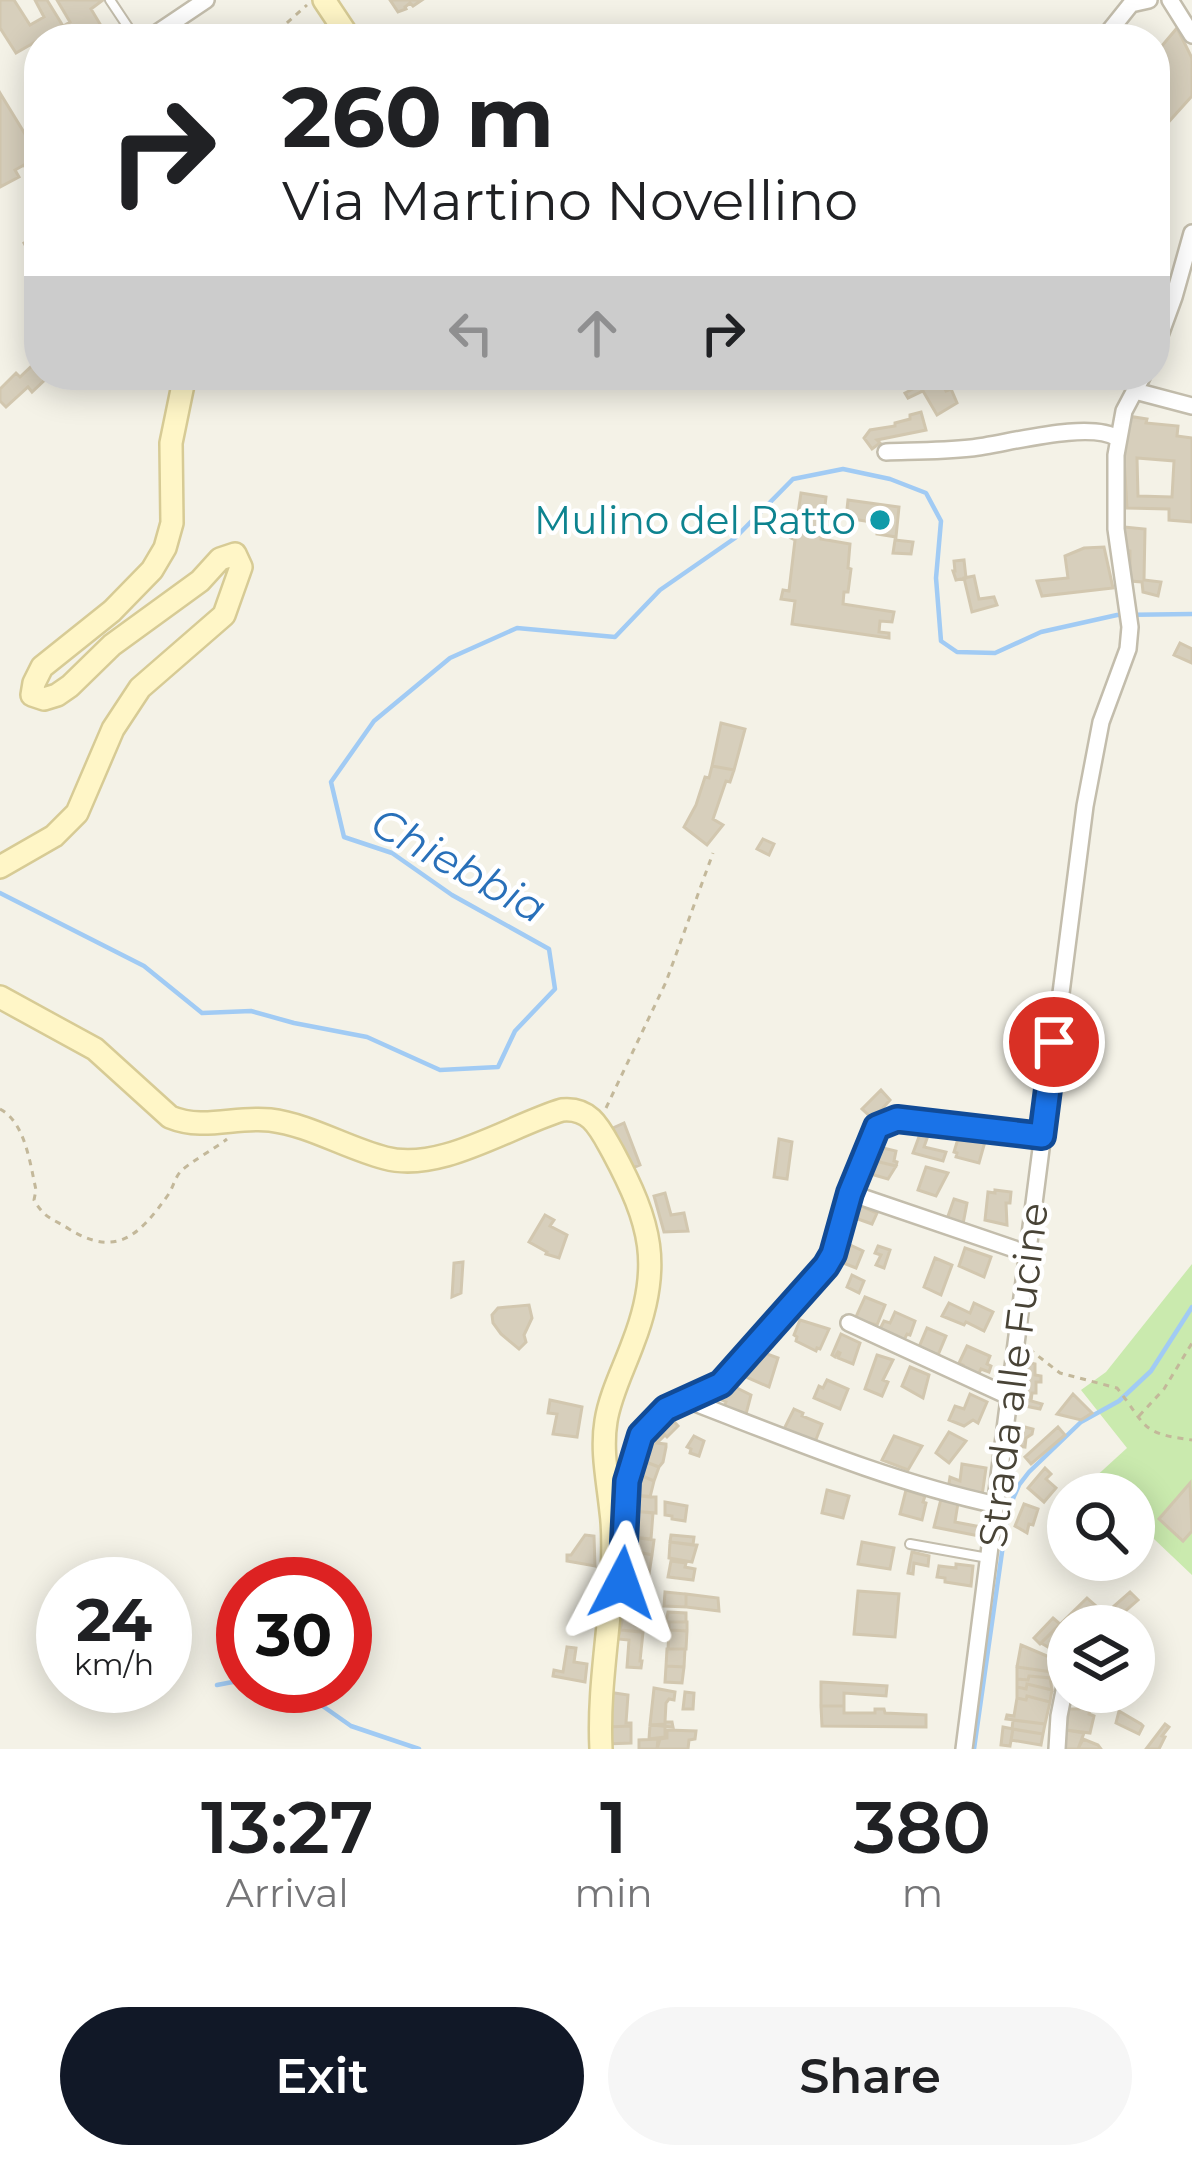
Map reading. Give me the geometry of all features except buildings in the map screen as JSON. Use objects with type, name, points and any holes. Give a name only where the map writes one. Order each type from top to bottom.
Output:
[{"type":"street","points":[[170,24],[206,0]]},
{"type":"street","points":[[1115,24],[1131,4],[1152,0],[1173,5],[1192,34]]},
{"type":"street","points":[[1170,308],[1192,233]]},
{"type":"street","points":[[4,865],[54,836],[77,813],[112,729],[140,688],[224,615],[238,580],[241,567],[235,554],[220,559],[200,580],[112,645],[70,686],[44,699],[32,694],[42,667],[112,610],[152,571],[165,548],[172,524],[171,442],[182,390]]},
{"type":"street","name":"Strada alle Fucine","points":[[964,1749],[1084,806],[1101,722],[1128,650],[1130,627],[1116,529],[1118,438],[1135,390]]},
{"type":"street","points":[[1155,390],[1192,406]]},
{"type":"street","points":[[886,452],[968,448],[1087,430],[1118,438]]},
{"type":"street","points":[[0,997],[95,1048],[170,1118],[184,1124],[277,1120],[386,1159],[412,1162],[439,1157],[562,1110],[583,1111],[597,1126],[640,1209],[650,1240],[651,1274],[640,1325],[606,1420],[612,1577],[599,1708],[601,1749]]},
{"type":"street","points":[[603,1677],[611,1664],[617,1625],[627,1481],[641,1435],[666,1409],[721,1384],[826,1266],[877,1127],[897,1119],[1042,1136]]},
{"type":"street","points":[[850,1193],[1029,1254]]},
{"type":"street","points":[[849,1323],[1010,1397]]},
{"type":"street","points":[[687,1400],[889,1477],[997,1505]]},
{"type":"street","points":[[1057,1749],[1060,1713]]},
{"type":"lane","points":[[910,1544],[990,1558]]},
{"type":"path","points":[[286,24],[313,0]]},
{"type":"path","points":[[597,1126],[666,982],[713,853]]},
{"type":"path","points":[[0,1109],[11,1114],[18,1127],[36,1190],[34,1200],[43,1215],[80,1238],[120,1242],[131,1237],[170,1192],[182,1170],[232,1136]]},
{"type":"path","points":[[1018,1340],[1060,1373],[1117,1388],[1138,1418],[1158,1435],[1192,1440]]},
{"type":"path","points":[[1138,1418],[1164,1389],[1192,1342]]},
{"type":"green space","points":[[1192,1264],[1192,1575],[1155,1540],[1155,1473],[1100,1473],[1127,1448],[1081,1390],[1106,1372]]},
{"type":"waterway","name":"Chiebbia","points":[[0,893],[144,966],[202,1013],[251,1011],[367,1037],[440,1070],[498,1067],[515,1031],[555,989],[549,949],[452,895],[392,853],[344,837],[331,782],[374,721],[450,658],[517,628],[615,637],[660,590],[735,538],[793,479],[843,469],[926,493],[941,521],[936,578],[941,641],[957,652],[995,653],[1041,632],[1117,615],[1192,614]]},
{"type":"waterway","points":[[974,1749],[1008,1510],[1019,1485],[1081,1422],[1119,1401],[1151,1371],[1192,1307]]},
{"type":"waterway","points":[[333,1713],[351,1726],[419,1749]]},
{"type":"place","name":"Mulino del Ratto","points":[[880,520]]},
{"type":"route","points":[[622,1583],[627,1481],[641,1435],[666,1409],[721,1384],[826,1266],[877,1127],[897,1119],[1042,1136],[1054,1042]]}]
